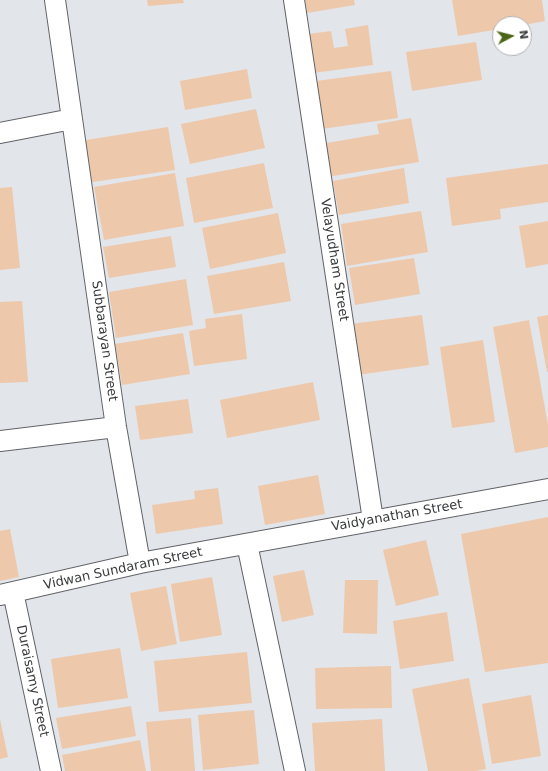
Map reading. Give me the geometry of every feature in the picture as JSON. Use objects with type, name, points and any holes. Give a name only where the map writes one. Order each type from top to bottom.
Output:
[{"type":"street","name":"Subbarayan Street","points":[[55,0],[116,427],[140,563]]},
{"type":"street","name":"Velayudham Street","points":[[294,0],[373,520]]},
{"type":"street","points":[[0,133],[72,119]]},
{"type":"street","points":[[0,441],[116,427]]},
{"type":"street","name":"Vaidyanathan Street","points":[[247,544],[548,489]]},
{"type":"street","points":[[247,544],[294,771]]},
{"type":"street","name":"Vidwan Sundaram Street","points":[[7,594],[140,563],[247,544]]},
{"type":"street","name":"Duraisamy Street","points":[[7,594],[51,771]]},
{"type":"building","points":[[147,0],[183,0],[184,3],[148,6]]},
{"type":"building","points":[[305,0],[354,0],[355,5],[307,13]]},
{"type":"building","points":[[452,0],[542,0],[545,21],[532,23],[532,16],[492,16],[492,30],[458,36]]},
{"type":"building","points":[[368,25],[373,65],[313,73],[308,34],[331,31],[334,48],[348,46],[345,29]]},
{"type":"building","points":[[476,42],[482,80],[412,91],[406,52]]},
{"type":"building","points":[[247,69],[252,98],[185,110],[180,81]]},
{"type":"building","points":[[391,71],[398,118],[315,130],[309,82]]},
{"type":"building","points":[[256,109],[265,148],[190,164],[181,124]]},
{"type":"building","points":[[411,118],[419,162],[327,177],[321,144],[379,134],[377,124]]},
{"type":"building","points":[[168,127],[175,170],[86,183],[80,141]]},
{"type":"building","points":[[264,163],[273,208],[194,223],[186,178]]},
{"type":"building","points":[[548,164],[548,202],[500,209],[501,219],[452,226],[446,178]]},
{"type":"building","points":[[404,168],[409,203],[339,215],[333,181]]},
{"type":"building","points":[[175,173],[184,226],[104,240],[94,187]]},
{"type":"building","points":[[12,187],[20,268],[0,270],[0,188]]},
{"type":"building","points":[[421,211],[428,252],[347,266],[341,224]]},
{"type":"building","points":[[278,213],[286,253],[210,269],[202,228]]},
{"type":"building","points":[[548,221],[548,264],[526,268],[519,226]]},
{"type":"building","points":[[171,236],[176,267],[109,278],[103,247]]},
{"type":"building","points":[[414,258],[420,294],[355,305],[349,268]]},
{"type":"building","points":[[284,262],[291,301],[214,314],[207,276]]},
{"type":"building","points":[[186,279],[193,325],[116,338],[109,292]]},
{"type":"building","points":[[22,301],[28,382],[0,383],[0,302]]},
{"type":"building","points":[[242,314],[247,359],[194,366],[189,331],[206,328],[205,319]]},
{"type":"building","points":[[422,315],[429,365],[357,375],[350,324]]},
{"type":"building","points":[[548,315],[548,372],[547,372],[537,317]]},
{"type":"building","points":[[529,320],[548,425],[548,447],[515,453],[493,327]]},
{"type":"building","points":[[183,333],[190,374],[122,385],[115,344]]},
{"type":"building","points":[[483,340],[495,422],[452,428],[440,347]]},
{"type":"building","points":[[313,382],[320,420],[227,438],[220,400]]},
{"type":"building","points":[[188,399],[193,433],[140,440],[135,406]]},
{"type":"building","points":[[318,475],[325,514],[265,525],[258,486]]},
{"type":"building","points":[[218,488],[223,524],[156,534],[152,505],[195,499],[194,491]]},
{"type":"building","points":[[548,517],[548,663],[485,672],[461,534]]},
{"type":"building","points":[[10,529],[19,577],[0,581],[0,531]]},
{"type":"building","points":[[426,540],[439,595],[396,606],[383,550]]},
{"type":"building","points":[[304,570],[314,615],[282,622],[273,576]]},
{"type":"building","points":[[212,577],[222,635],[180,642],[171,584]]},
{"type":"building","points":[[345,580],[378,580],[377,634],[343,633]]},
{"type":"building","points":[[166,586],[177,644],[141,651],[130,593]]},
{"type":"building","points":[[447,612],[454,661],[400,669],[393,621]]},
{"type":"building","points":[[120,648],[128,698],[58,708],[51,659]]},
{"type":"building","points":[[247,652],[252,703],[159,712],[154,661]]},
{"type":"building","points":[[391,666],[392,708],[316,709],[315,668]]},
{"type":"building","points":[[469,678],[486,769],[476,771],[428,771],[412,689]]},
{"type":"building","points":[[531,695],[541,756],[492,764],[482,704]]},
{"type":"building","points":[[131,706],[136,736],[62,749],[56,718]]},
{"type":"building","points":[[254,710],[259,764],[203,770],[198,715]]},
{"type":"building","points":[[191,718],[195,771],[151,771],[146,722]]},
{"type":"building","points":[[0,719],[8,757],[0,759]]},
{"type":"building","points":[[382,719],[385,771],[315,771],[312,723]]},
{"type":"building","points":[[140,740],[146,771],[65,771],[62,755]]}]
